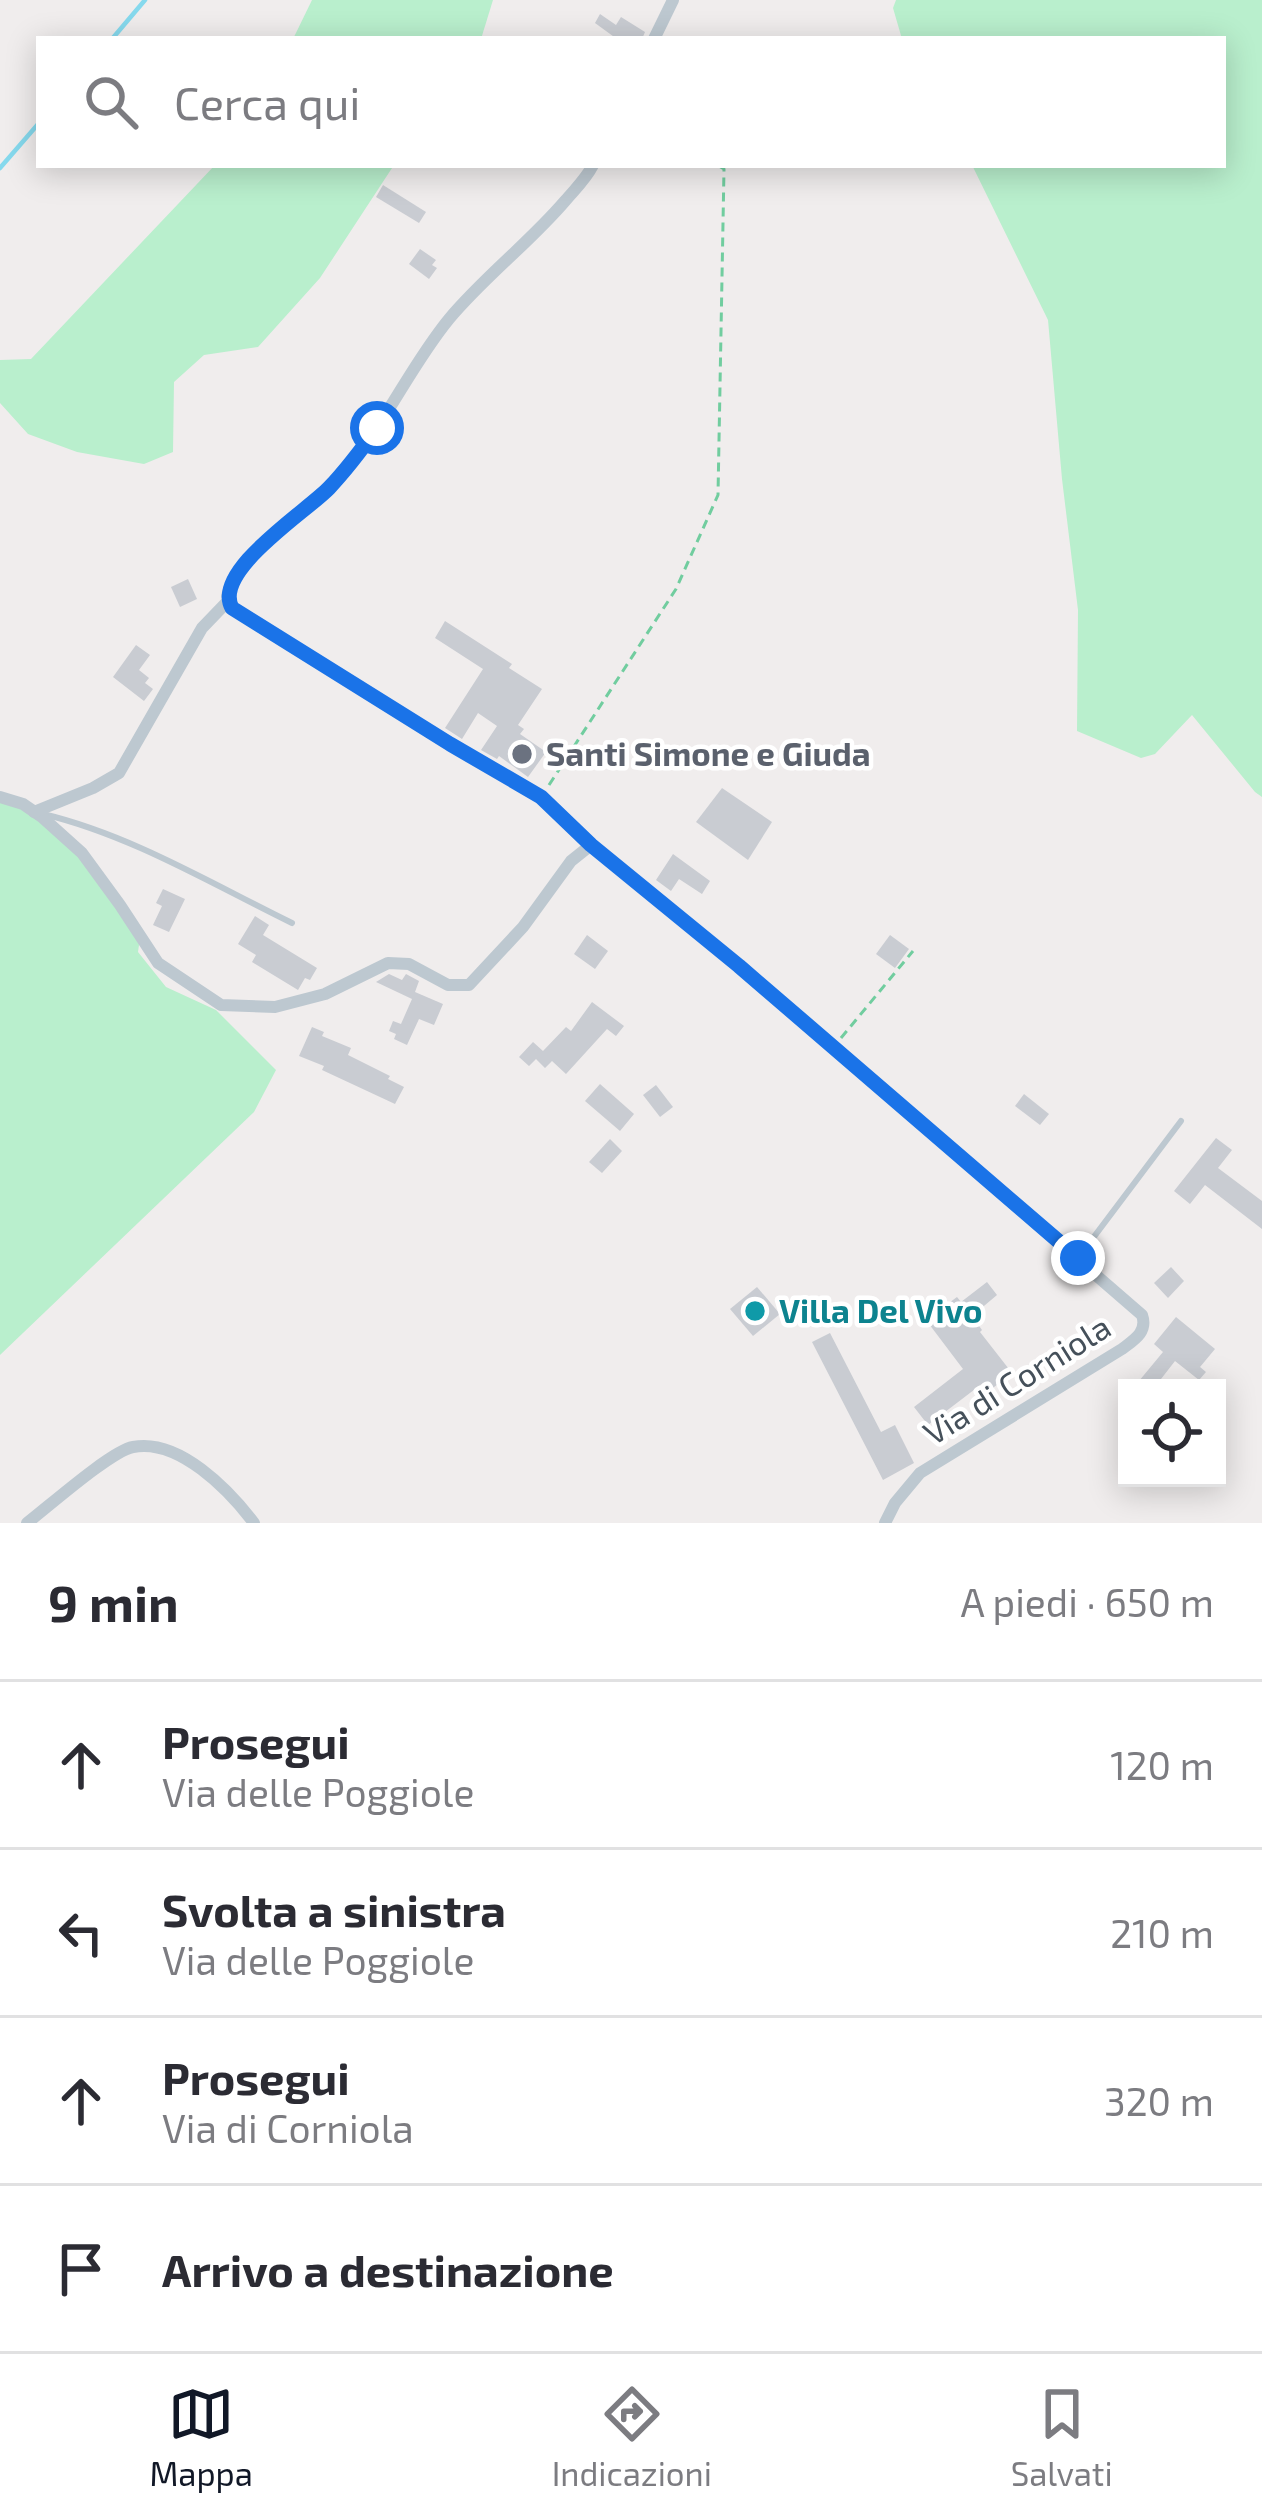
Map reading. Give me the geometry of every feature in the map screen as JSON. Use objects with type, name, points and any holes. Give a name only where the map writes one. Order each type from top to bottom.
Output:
[{"type":"street","points":[[655,36],[673,0]]},
{"type":"street","points":[[34,812],[119,773],[202,628],[228,601],[231,584],[248,559],[346,470],[440,330],[544,226],[592,168]]},
{"type":"street","name":"Via di Corniola","points":[[228,601],[245,617],[541,797],[591,845],[739,966],[1142,1315],[1141,1334],[1122,1349],[920,1473],[885,1523]]},
{"type":"street","points":[[0,797],[34,812],[82,854],[158,963],[220,1005],[248,1008],[275,1007],[326,994],[388,963],[409,964],[448,985],[469,985],[523,927],[571,861],[591,845]]},
{"type":"street","points":[[27,1523],[117,1453],[135,1446],[180,1455],[201,1469],[254,1523]]},
{"type":"lane","points":[[34,812],[81,823],[128,842],[292,923]]},
{"type":"lane","points":[[1078,1258],[1180,1121]]},
{"type":"path","points":[[541,797],[676,589],[718,495],[721,168]]},
{"type":"path","points":[[832,1049],[913,951]]},
{"type":"green space","points":[[312,0],[493,0],[482,36],[294,36]]},
{"type":"green space","points":[[896,0],[1262,0],[1262,797],[1192,715],[1155,754],[1141,758],[1077,731],[1078,610],[1048,320],[973,168],[1226,168],[1226,36],[901,36],[893,8]]},
{"type":"green space","points":[[212,168],[392,168],[320,278],[258,347],[204,355],[174,382],[173,452],[144,464],[77,452],[28,434],[0,403],[0,360],[31,359]]},
{"type":"green space","points":[[0,799],[34,812],[82,853],[140,938],[138,952],[166,987],[216,1010],[276,1070],[254,1112],[0,1355]]},
{"type":"building","points":[[600,14],[616,25],[621,17],[645,32],[643,36],[613,36],[595,23]]},
{"type":"building","points":[[383,185],[426,212],[419,223],[376,197]]},
{"type":"building","points":[[420,249],[436,260],[432,265],[437,268],[429,279],[409,264]]},
{"type":"building","points":[[188,579],[197,599],[180,607],[171,587]]},
{"type":"building","points":[[445,621],[542,689],[518,725],[524,729],[520,734],[546,752],[528,777],[499,756],[481,750],[497,726],[478,713],[462,739],[445,728],[483,669],[435,638]]},
{"type":"building","points":[[136,645],[150,655],[139,670],[153,689],[144,701],[113,677]]},
{"type":"building","points":[[722,788],[772,822],[748,860],[696,822]]},
{"type":"building","points":[[673,854],[710,881],[702,894],[679,879],[671,891],[656,880]]},
{"type":"building","points":[[163,889],[185,899],[169,932],[153,925]]},
{"type":"building","points":[[255,916],[269,925],[263,935],[317,968],[298,990],[252,962],[256,955],[238,944]]},
{"type":"building","points":[[587,935],[608,951],[595,969],[574,954]]},
{"type":"building","points":[[890,935],[909,949],[895,968],[876,954]]},
{"type":"building","points":[[389,974],[402,980],[406,974],[419,981],[415,992],[443,1004],[434,1025],[419,1019],[407,1045],[389,1031],[393,1021],[401,1024],[412,999],[376,982]]},
{"type":"building","points":[[592,1002],[624,1026],[616,1036],[607,1029],[566,1074],[552,1061],[545,1068],[536,1059],[529,1066],[519,1057],[533,1042],[543,1051],[566,1027],[571,1031]]},
{"type":"building","points":[[312,1027],[351,1048],[348,1055],[404,1087],[395,1104],[299,1056]]},
{"type":"building","points":[[600,1084],[634,1114],[620,1131],[585,1101]]},
{"type":"building","points":[[656,1085],[673,1107],[660,1117],[643,1095]]},
{"type":"building","points":[[1024,1094],[1049,1114],[1040,1125],[1015,1106]]},
{"type":"building","points":[[1216,1138],[1232,1150],[1218,1168],[1262,1201],[1262,1229],[1205,1185],[1190,1204],[1174,1191]]},
{"type":"building","points":[[610,1139],[622,1151],[602,1173],[589,1162]]},
{"type":"building","points":[[1171,1267],[1184,1281],[1168,1298],[1154,1283]]},
{"type":"building","points":[[987,1282],[997,1295],[972,1316],[1012,1373],[989,1391],[983,1383],[928,1425],[914,1407],[963,1369],[926,1320]]},
{"type":"building","name":"Villa Del Vivo","points":[[757,1287],[780,1314],[753,1336],[730,1309]]},
{"type":"building","points":[[1176,1317],[1215,1349],[1200,1367],[1206,1372],[1200,1379],[1175,1361],[1161,1379],[1141,1379],[1163,1352],[1154,1344]]},
{"type":"building","points":[[830,1333],[881,1432],[895,1425],[914,1463],[883,1480],[812,1342]]},
{"type":"waterway","points":[[115,36],[145,0]]},
{"type":"waterway","points":[[0,168],[36,126]]},
{"type":"place","name":"Santi Simone e Giuda","points":[[522,754]]},
{"type":"place","name":"Villa Del Vivo","points":[[755,1311]]},
{"type":"route","points":[[377,428],[325,493],[248,559],[228,591],[232,608],[541,797],[591,845],[1078,1258]]}]
